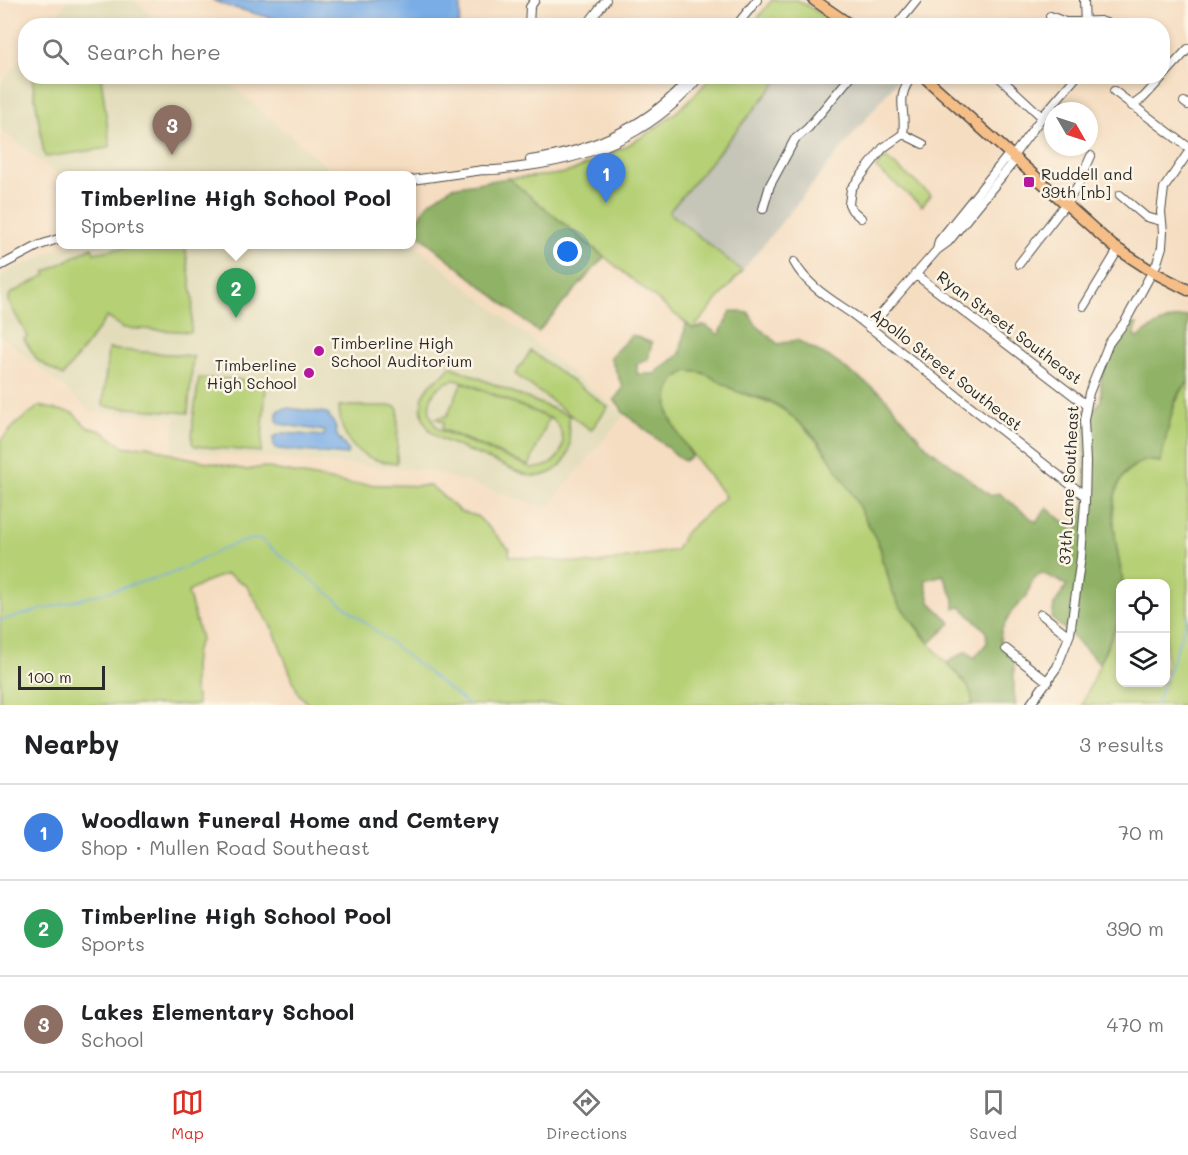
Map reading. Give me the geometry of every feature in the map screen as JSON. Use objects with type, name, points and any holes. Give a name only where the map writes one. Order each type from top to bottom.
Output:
[{"type":"main road","points":[[814,0],[840,18]]},
{"type":"main road","points":[[932,84],[1118,250],[1188,290]]},
{"type":"street","points":[[529,18],[530,7],[535,0]]},
{"type":"street","points":[[592,18],[606,0]]},
{"type":"street","points":[[742,18],[757,0]]},
{"type":"street","points":[[902,18],[917,0]]},
{"type":"street","points":[[1084,0],[1085,18]]},
{"type":"street","points":[[1050,16],[1055,18]]},
{"type":"street","points":[[1170,69],[1188,49]]},
{"type":"street","points":[[483,170],[494,165],[566,154],[605,141],[640,123],[658,110],[684,84]]},
{"type":"street","points":[[416,179],[546,164],[601,150],[626,138],[662,114],[692,84]]},
{"type":"street","points":[[763,209],[770,184],[795,139],[808,128],[844,84]]},
{"type":"street","points":[[861,218],[849,204],[851,189],[884,147],[903,134],[905,126],[901,100],[906,84]]},
{"type":"street","points":[[1007,84],[1042,117]]},
{"type":"street","points":[[869,328],[937,250],[948,242],[1042,117],[1070,84]]},
{"type":"street","points":[[1132,106],[1156,84]]},
{"type":"street","points":[[1114,91],[1188,147]]},
{"type":"street","points":[[903,134],[923,144]]},
{"type":"street","name":"37th Lane Southeast","points":[[1030,705],[1058,667],[1069,636],[1081,557],[1086,462],[1083,420],[1089,393],[1109,344],[1125,322],[1153,272],[1162,247],[1161,212],[1164,188],[1188,153]]},
{"type":"street","points":[[1019,264],[1078,185],[1091,156]]},
{"type":"street","points":[[1120,195],[1146,217],[1161,221]]},
{"type":"street","points":[[0,266],[40,245],[56,239]]},
{"type":"street","points":[[1084,306],[1118,250]]},
{"type":"street","name":"Apollo Street Southeast","points":[[794,262],[801,274],[818,290],[1085,496]]},
{"type":"street","name":"Ryan Street Southeast","points":[[915,274],[1086,405]]},
{"type":"street","points":[[1041,614],[1069,636]]},
{"type":"street","points":[[1006,649],[1048,682]]},
{"type":"shaded area","points":[[68,0],[134,0],[155,18],[54,18]]},
{"type":"shaded area","points":[[18,62],[18,84],[230,84],[331,171],[56,171],[56,174],[0,129],[0,85]]},
{"type":"shaded area","points":[[775,84],[894,84],[742,271],[669,212]]},
{"type":"shaded area","name":"Timberline High School","points":[[416,246],[624,415],[547,508],[431,471],[173,450],[175,417],[92,412],[0,335],[0,277],[10,270],[59,249],[416,249]]},
{"type":"green space","points":[[772,0],[798,0],[827,18],[758,18]]},
{"type":"green space","points":[[33,84],[102,84],[110,146],[46,157]]},
{"type":"green space","points":[[705,84],[775,84],[669,212],[742,271],[693,329],[508,178],[568,172],[610,154],[658,127]]},
{"type":"green space","points":[[885,157],[931,195],[922,206],[876,168]]},
{"type":"green space","points":[[508,178],[604,257],[538,332],[416,232],[416,224],[427,204],[452,187]]},
{"type":"green space","points":[[88,249],[93,249],[94,253],[116,249],[186,249],[193,299],[191,332],[124,328],[107,317],[63,376],[38,361],[24,339],[28,337],[8,301],[10,294],[46,275],[45,272]]},
{"type":"green space","points":[[731,311],[749,313],[756,325],[778,344],[797,340],[829,357],[883,395],[926,446],[991,496],[999,493],[1036,522],[1047,508],[1077,532],[1085,502],[1084,420],[1101,401],[1101,377],[1116,342],[1132,324],[1137,324],[1134,337],[1138,338],[1161,323],[1188,316],[1188,382],[1174,404],[1160,463],[1144,461],[1137,464],[1123,476],[1117,489],[1114,504],[1115,537],[1122,579],[1116,579],[1116,627],[1099,663],[1052,619],[1054,605],[1067,585],[1042,573],[1032,580],[1027,596],[1012,611],[1001,631],[1000,644],[1014,662],[1016,705],[972,705],[968,687],[947,663],[966,651],[974,658],[987,643],[986,631],[961,607],[954,608],[954,599],[943,575],[925,580],[930,602],[951,623],[930,643],[899,605],[882,562],[881,549],[851,492],[822,446],[808,430],[782,408],[768,400],[738,392],[704,373],[687,371],[675,379],[668,396],[668,413],[692,456],[684,461],[622,411],[614,400],[623,388],[610,357],[632,335],[652,343],[648,359],[637,364],[637,374],[654,374],[680,354],[686,323],[693,329],[705,325],[719,335]]},
{"type":"green space","points":[[108,349],[193,356],[188,413],[103,406]]},
{"type":"green space","points":[[531,351],[608,407],[591,430],[515,374]]},
{"type":"green space","points":[[450,366],[570,416],[569,451],[561,465],[548,474],[529,475],[436,436],[425,423],[422,400],[430,385]],"holes":[[[454,380],[465,382],[552,419],[559,427],[563,443],[556,458],[550,464],[532,468],[440,430],[431,416],[430,400],[445,383]]]},
{"type":"green space","points":[[687,371],[707,375],[742,393],[774,404],[810,433],[838,469],[872,528],[890,584],[899,603],[928,642],[971,690],[972,705],[309,705],[298,693],[274,631],[246,585],[227,574],[188,592],[201,639],[196,649],[194,667],[194,689],[198,705],[0,705],[0,441],[16,424],[39,406],[73,413],[87,427],[101,431],[125,447],[149,446],[175,455],[247,470],[263,467],[350,484],[431,486],[461,512],[477,516],[509,549],[509,556],[592,564],[676,550],[685,533],[725,497],[683,441],[673,425],[668,409],[668,393],[675,379]]},
{"type":"green space","points":[[199,378],[263,381],[266,385],[261,452],[195,446],[192,443]]},
{"type":"green space","points":[[462,382],[549,418],[529,466],[442,429],[444,422],[435,418],[447,416]]},
{"type":"green space","points":[[1188,382],[1188,705],[1082,705],[1116,627],[1116,687],[1170,687],[1170,579],[1122,579],[1115,537],[1114,504],[1123,476],[1141,462],[1160,462],[1173,410]]},
{"type":"green space","points":[[339,406],[395,406],[398,409],[397,463],[373,459],[355,448],[343,430]]},
{"type":"water","points":[[212,0],[461,0],[460,18],[271,18]]},
{"type":"water","points":[[287,408],[327,413],[335,425],[337,436],[348,453],[346,455],[278,449],[274,446],[273,439],[283,433],[323,436],[325,433],[280,424],[277,420],[277,413]]},
{"type":"waterway","points":[[0,621],[172,573],[237,543],[260,539],[469,705]]},
{"type":"waterway","points":[[1170,668],[1188,616]]},
{"type":"waterway","points":[[1156,705],[1162,687]]},
{"type":"place","name":"Lakes Elementary School","points":[[172,155]]},
{"type":"place","name":"Ruddell and 39th [nb]","points":[[1029,182]]},
{"type":"place","name":"Woodlawn Funeral Home and Cemtery","points":[[606,203]]},
{"type":"place","name":"Timberline High School Pool","points":[[236,318]]},
{"type":"place","name":"Timberline High School Auditorium","points":[[319,351]]},
{"type":"place","name":"Timberline High School","points":[[309,373]]}]
